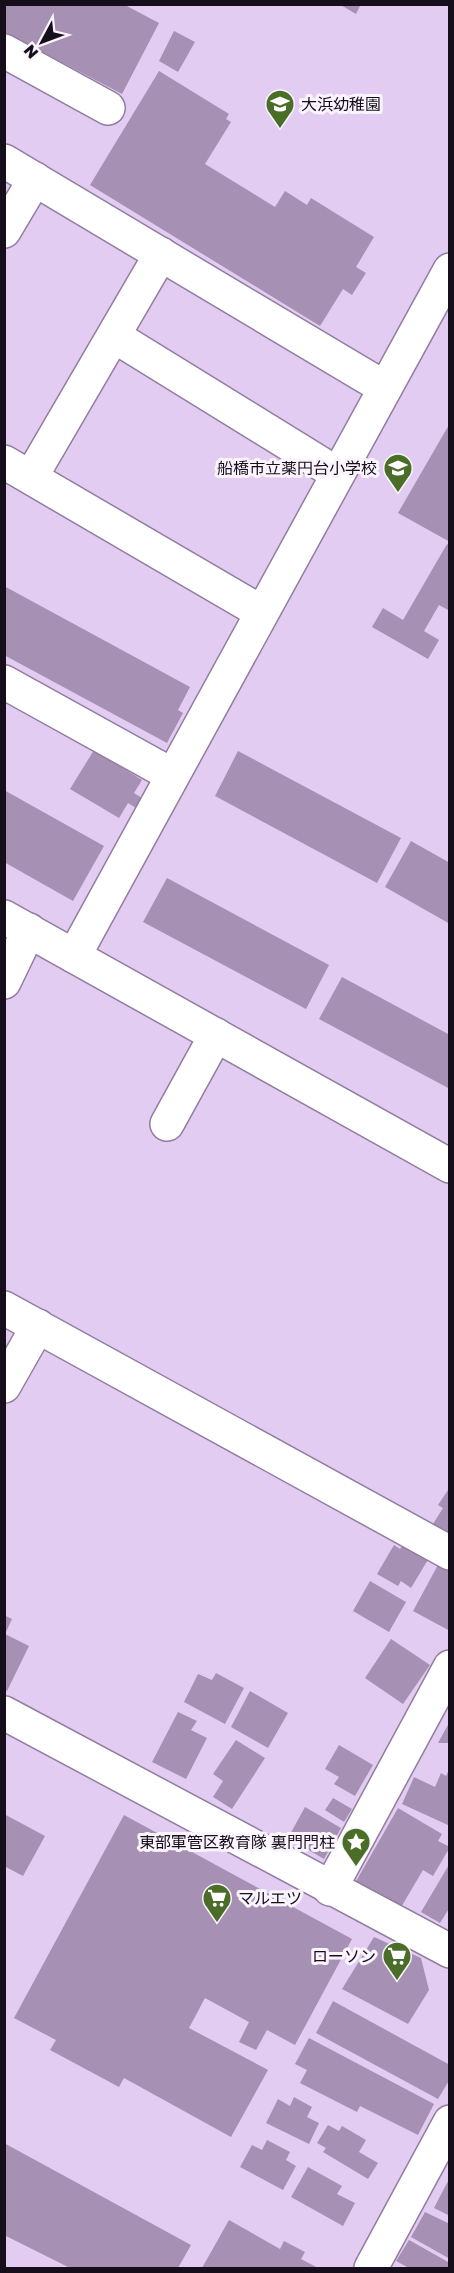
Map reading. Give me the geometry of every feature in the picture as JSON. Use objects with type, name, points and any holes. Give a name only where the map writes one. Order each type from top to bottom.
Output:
[{"type":"street","points":[[4,51],[108,108]]},
{"type":"street","points":[[4,161],[385,388]]},
{"type":"street","points":[[4,231],[35,179]]},
{"type":"street","points":[[161,254],[114,336],[18,469],[261,612]]},
{"type":"street","points":[[74,956],[336,473],[450,270]]},
{"type":"street","points":[[114,336],[336,473]]},
{"type":"street","points":[[4,682],[172,775]]},
{"type":"street","points":[[4,982],[17,923],[450,1166]]},
{"type":"street","points":[[166,1124],[216,1035]]},
{"type":"street","points":[[4,1308],[450,1553]]},
{"type":"street","points":[[4,1386],[38,1326]]},
{"type":"street","points":[[330,1889],[450,1666]]},
{"type":"street","points":[[4,1713],[330,1889],[450,1950]]},
{"type":"street","points":[[371,2268],[450,2122]]},
{"type":"building","points":[[4,4],[123,4],[159,23],[122,94],[4,32]]},
{"type":"building","points":[[339,4],[361,4],[356,14]]},
{"type":"building","points":[[174,31],[195,42],[178,72],[159,61]]},
{"type":"building","points":[[159,71],[229,114],[226,119],[231,122],[205,164],[275,207],[285,191],[307,205],[311,198],[374,237],[356,267],[366,273],[352,295],[343,289],[320,326],[90,185]]},
{"type":"building","points":[[450,423],[450,542],[398,513]]},
{"type":"building","points":[[447,544],[450,546],[450,611],[439,605],[424,631],[439,640],[428,659],[372,627],[383,608],[403,620]]},
{"type":"building","points":[[4,586],[190,687],[178,710],[183,713],[167,743],[4,655]]},
{"type":"building","points":[[94,750],[142,780],[134,793],[142,798],[136,808],[128,803],[119,818],[70,789]]},
{"type":"building","points":[[238,751],[401,838],[377,883],[215,796]]},
{"type":"building","points":[[4,790],[104,846],[73,901],[4,862]]},
{"type":"building","points":[[411,841],[450,863],[450,924],[385,887]]},
{"type":"building","points":[[167,878],[329,965],[306,1009],[143,922]]},
{"type":"building","points":[[342,977],[450,1035],[450,1089],[319,1019]]},
{"type":"building","points":[[450,1487],[450,1535],[433,1524],[443,1508],[438,1505]]},
{"type":"building","points":[[404,1543],[429,1558],[411,1588],[401,1581],[398,1586],[377,1574],[394,1545],[400,1549]]},
{"type":"building","points":[[439,1563],[450,1569],[450,1631],[413,1611]]},
{"type":"building","points":[[370,1581],[406,1602],[389,1632],[353,1611]]},
{"type":"building","points":[[4,1615],[12,1619],[5,1634],[29,1646],[7,1691],[4,1690]]},
{"type":"building","points":[[391,1639],[430,1665],[403,1704],[365,1678]]},
{"type":"building","points":[[216,1673],[244,1688],[225,1724],[184,1702],[198,1674],[212,1680]]},
{"type":"building","points":[[250,1691],[288,1713],[268,1748],[231,1727]]},
{"type":"building","points":[[178,1712],[197,1721],[191,1730],[207,1738],[186,1779],[152,1762]]},
{"type":"building","points":[[450,1721],[450,1743],[438,1743]]},
{"type":"building","points":[[236,1740],[265,1758],[232,1809],[213,1797],[223,1781],[213,1774]]},
{"type":"building","points":[[339,1745],[373,1765],[355,1796],[334,1784],[339,1777],[325,1769]]},
{"type":"building","points":[[450,1768],[450,1826],[402,1804],[414,1777],[435,1787],[441,1773],[446,1776]]},
{"type":"building","points":[[333,1798],[352,1809],[344,1822],[325,1810]]},
{"type":"building","points":[[305,1807],[341,1828],[324,1859],[288,1838]]},
{"type":"building","points":[[398,1808],[442,1834],[438,1841],[450,1847],[433,1876],[423,1870],[400,1909],[355,1883]]},
{"type":"building","points":[[4,1814],[45,1836],[23,1876],[4,1866]]},
{"type":"building","points":[[124,1815],[352,1939],[295,2045],[267,2030],[256,2050],[239,2042],[249,2022],[205,1998],[189,2028],[268,2070],[231,2137],[124,2078],[119,2087],[50,2050],[56,2040],[14,2018]]},
{"type":"building","points":[[450,1863],[450,1907],[440,1923],[421,1912]]},
{"type":"building","points":[[374,1937],[421,1958],[429,1990],[408,2024],[342,1989]]},
{"type":"building","points":[[333,2001],[450,2065],[450,2079],[438,2099],[316,2033]]},
{"type":"building","points":[[309,2038],[434,2104],[418,2135],[360,2106],[357,2112],[300,2083],[307,2070],[295,2064]]},
{"type":"building","points":[[294,2097],[312,2107],[307,2117],[319,2123],[309,2144],[266,2123],[278,2099],[290,2106]]},
{"type":"building","points":[[328,2125],[339,2131],[342,2126],[366,2140],[359,2152],[378,2163],[368,2179],[323,2152],[326,2148],[317,2143]]},
{"type":"building","points":[[267,2140],[290,2152],[286,2160],[296,2166],[283,2190],[240,2167],[252,2145],[262,2150]]},
{"type":"building","points":[[4,2143],[191,2245],[178,2268],[70,2268],[4,2235]]},
{"type":"building","points":[[308,2167],[342,2186],[337,2194],[355,2203],[343,2226],[291,2197]]},
{"type":"building","points":[[448,2181],[450,2182],[450,2216],[434,2208]]},
{"type":"building","points":[[425,2212],[450,2224],[450,2259],[411,2237]]},
{"type":"building","points":[[229,2220],[280,2249],[284,2241],[305,2252],[301,2259],[318,2268],[202,2268]]},
{"type":"building","points":[[409,2240],[450,2263],[450,2268],[409,2268],[396,2261]]},
{"type":"place","name":"大浜幼稚園","points":[[280,130]]},
{"type":"place","name":"船橋市立薬円台小学校","points":[[398,494]]},
{"type":"place","name":"東部軍管区教育隊 裏門門柱","points":[[356,1868]]},
{"type":"place","name":"マルエツ","points":[[217,1924]]},
{"type":"place","name":"ローソン","points":[[397,1982]]}]
